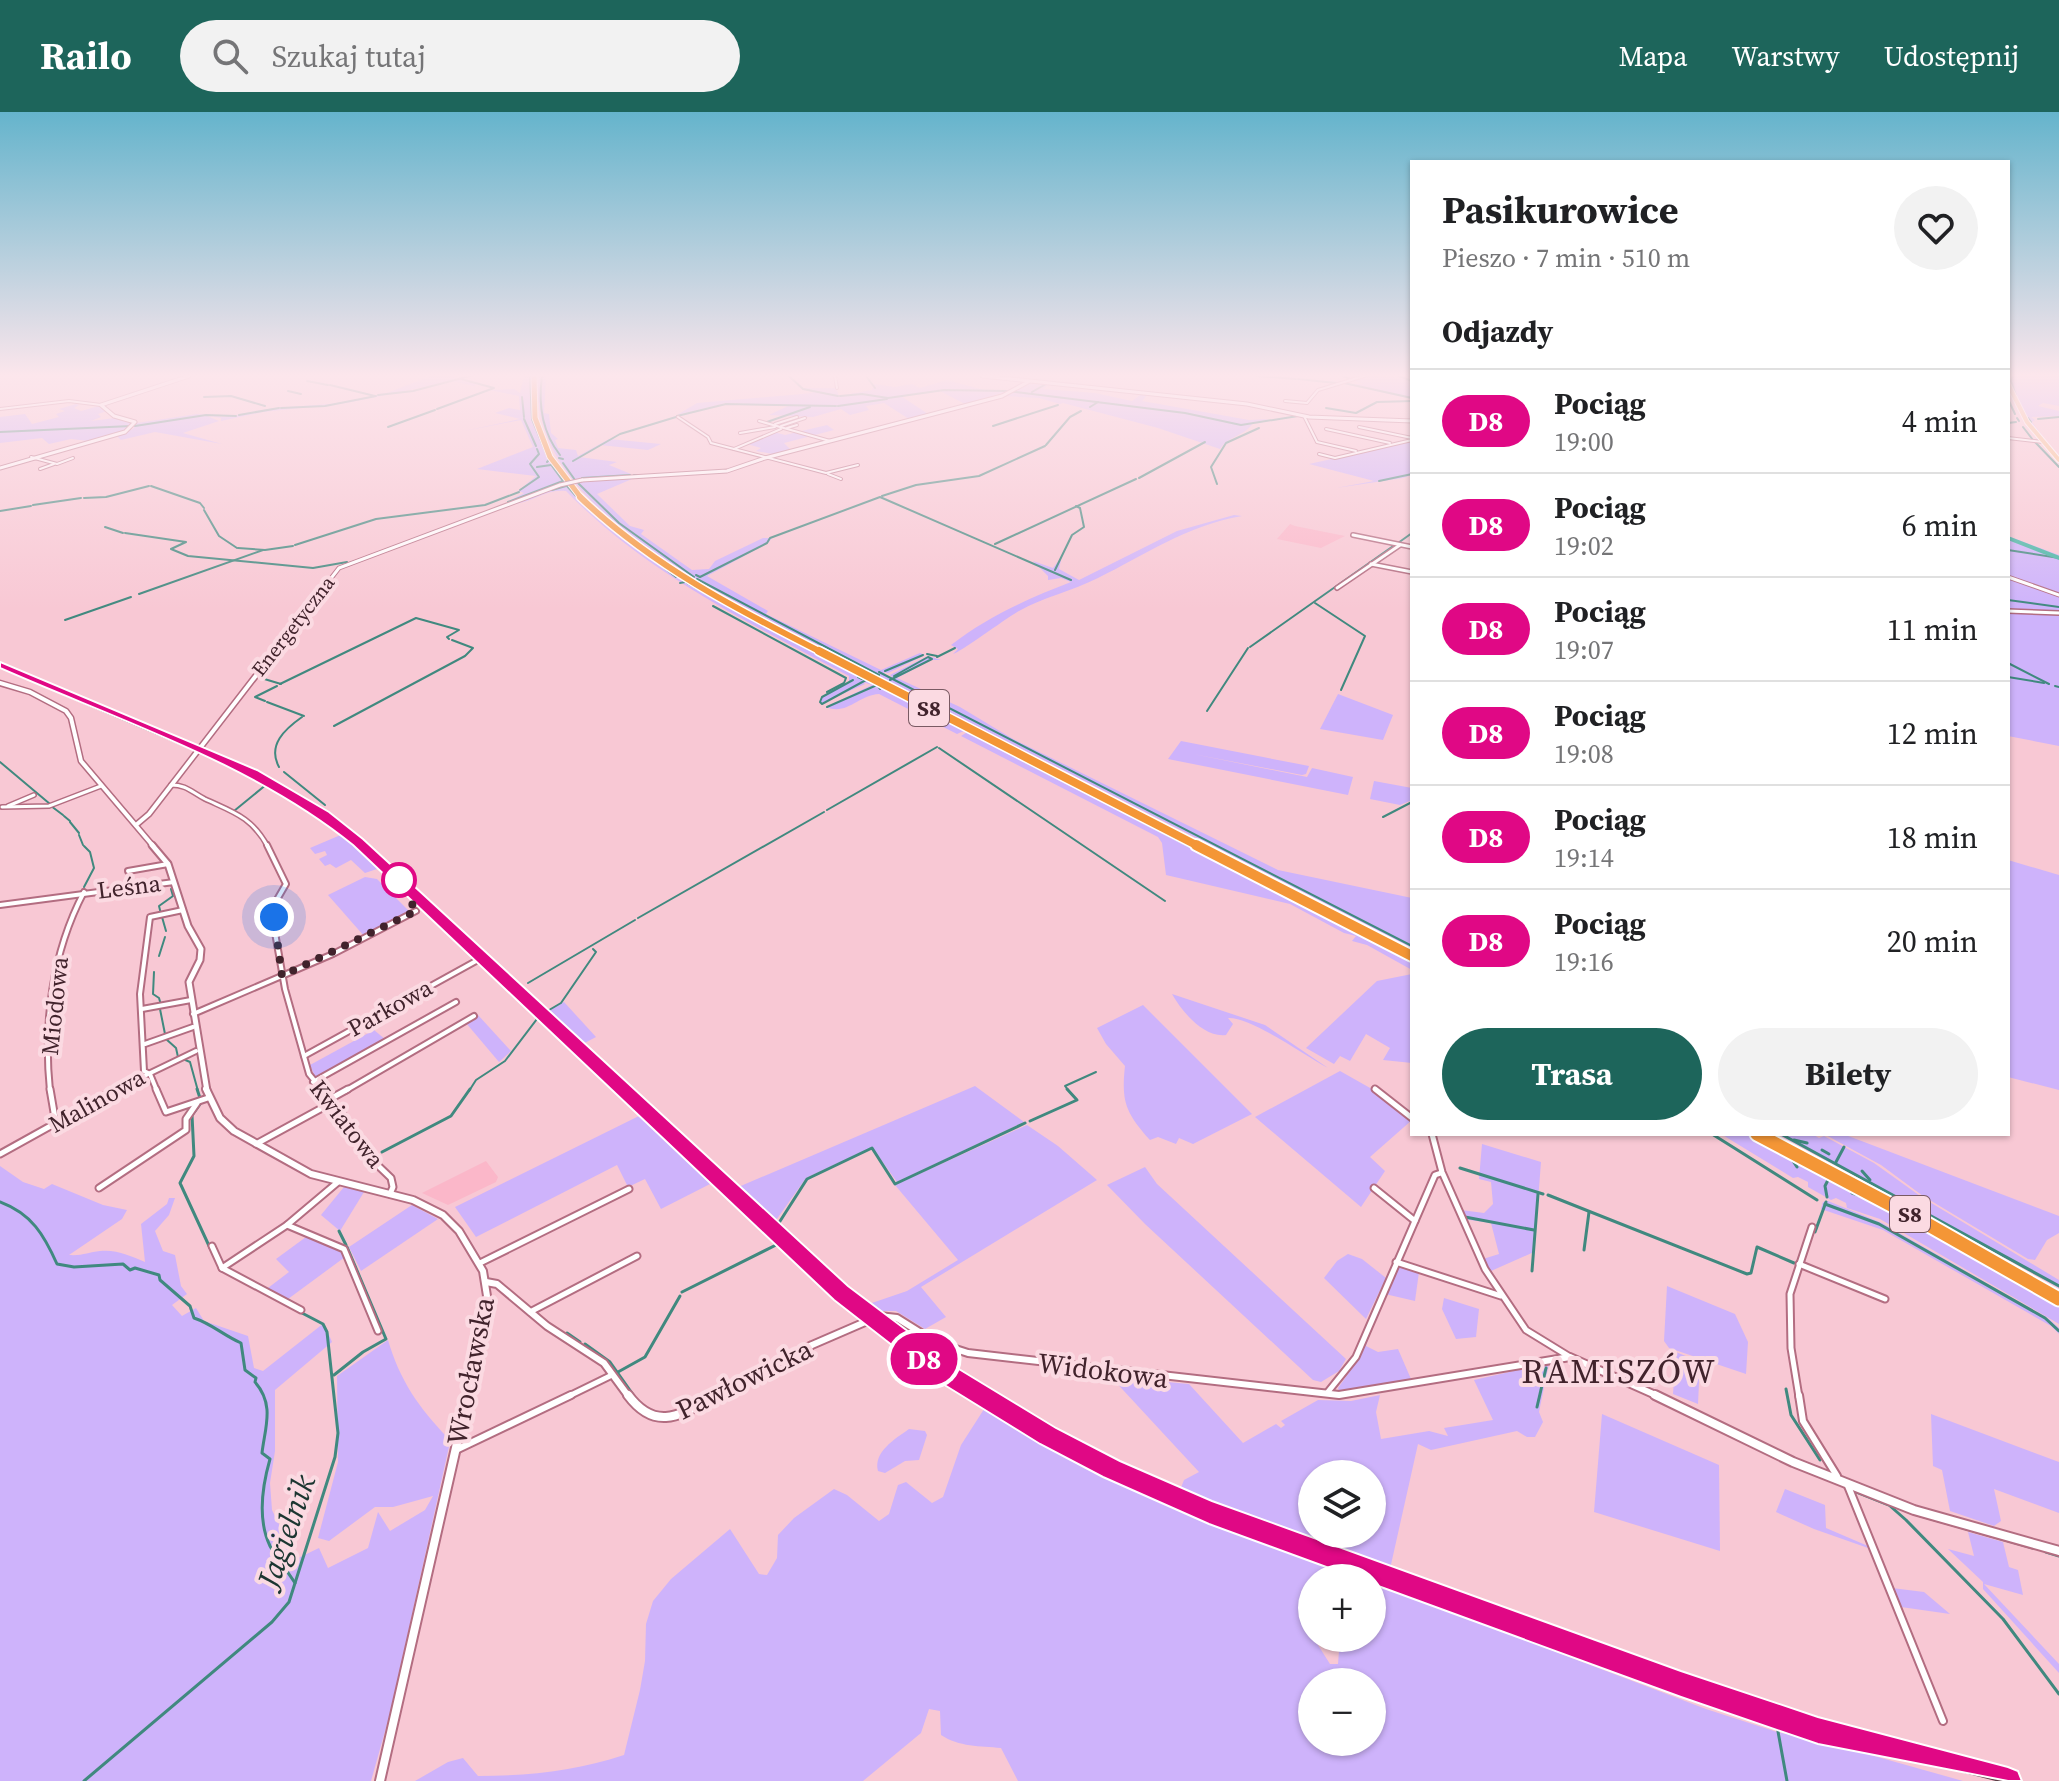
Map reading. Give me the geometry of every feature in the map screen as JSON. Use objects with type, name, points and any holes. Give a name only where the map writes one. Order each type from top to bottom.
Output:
[{"type":"highway","name":"S8","points":[[551,454],[557,466],[597,513],[664,565],[758,619],[1410,953]]},
{"type":"highway","name":"S8","points":[[1761,1136],[1917,1218],[2059,1299]]},
{"type":"highway","name":"S8","points":[[1774,1136],[1915,1210],[2059,1292]]},
{"type":"street","points":[[0,468],[43,454]]},
{"type":"street","points":[[746,454],[760,458]]},
{"type":"street","name":"Energetyczna","points":[[136,825],[145,818],[337,570],[359,559],[560,485],[582,480],[727,471],[760,458],[782,454]]},
{"type":"street","points":[[1319,454],[1335,458],[1351,454]]},
{"type":"street","points":[[31,457],[57,464]]},
{"type":"street","points":[[771,457],[841,479]]},
{"type":"street","points":[[40,469],[73,458]]},
{"type":"street","points":[[826,473],[858,465]]},
{"type":"street","points":[[1353,535],[1410,547]]},
{"type":"street","points":[[1337,588],[1399,544]]},
{"type":"street","points":[[1371,564],[1410,572]]},
{"type":"street","points":[[2010,578],[2059,595]]},
{"type":"street","points":[[2010,611],[2059,613]]},
{"type":"street","name":"Wrocławska","points":[[0,683],[30,692],[66,711],[72,720],[78,755],[168,864],[201,953],[189,982],[196,1051],[208,1098],[229,1127],[306,1172],[423,1203],[454,1225],[480,1263],[486,1282],[484,1319],[380,1781]]},
{"type":"street","name":"Kwiatowa","points":[[171,785],[186,785],[196,795],[244,817],[262,838],[286,885],[275,903],[273,921],[282,976],[313,1082],[331,1101],[368,1156],[392,1181],[390,1194]]},
{"type":"street","points":[[4,807],[55,804],[101,786]]},
{"type":"street","points":[[4,807],[34,795]]},
{"type":"street","points":[[128,871],[168,864]]},
{"type":"street","name":"Leśna","points":[[0,905],[174,882]]},
{"type":"street","name":"Miodowa","points":[[56,1124],[49,1103],[52,983],[70,918],[84,892]]},
{"type":"street","points":[[183,910],[150,917],[141,978],[145,1044],[142,1057],[146,1073],[150,1074],[166,1112],[208,1098]]},
{"type":"street","points":[[192,1014],[282,976],[416,911]]},
{"type":"street","name":"Parkowa","points":[[304,1056],[476,961]]},
{"type":"street","points":[[142,1009],[191,1000]]},
{"type":"street","points":[[313,1082],[456,1002]]},
{"type":"street","points":[[256,1144],[474,1016]]},
{"type":"street","points":[[145,1044],[193,1027]]},
{"type":"street","name":"Malinowa","points":[[0,1154],[146,1073],[196,1051]]},
{"type":"street","points":[[1375,1089],[1410,1116]]},
{"type":"street","points":[[99,1188],[186,1130],[186,1119],[198,1101]]},
{"type":"street","points":[[1433,1136],[1442,1172],[1479,1259],[1526,1330],[1570,1357],[1734,1429],[1793,1462],[1914,1510],[2059,1551]]},
{"type":"street","points":[[1326,1395],[1356,1357],[1435,1175],[1442,1172]]},
{"type":"street","points":[[222,1268],[287,1225],[338,1182]]},
{"type":"street","points":[[1374,1188],[1415,1221]]},
{"type":"street","points":[[480,1263],[629,1189]]},
{"type":"street","points":[[287,1225],[344,1249],[378,1331]]},
{"type":"street","points":[[1812,1227],[1788,1309],[1799,1402],[1812,1439],[1844,1483],[1943,1721]]},
{"type":"street","points":[[212,1246],[222,1268],[301,1310]]},
{"type":"street","points":[[530,1312],[637,1256]]},
{"type":"street","points":[[1396,1262],[1502,1296]]},
{"type":"street","points":[[1799,1264],[1885,1299]]},
{"type":"street","name":"Pawłowicka","points":[[486,1282],[502,1287],[530,1312],[595,1356],[614,1374],[640,1411],[655,1418],[672,1417],[864,1321],[886,1315],[904,1322]]},
{"type":"street","name":"Widokowa","points":[[904,1322],[937,1343],[968,1353],[1326,1395],[1358,1393],[1570,1357]]},
{"type":"street","points":[[456,1449],[463,1449],[614,1374]]},
{"type":"shaded area","points":[[515,454],[548,454],[553,465],[582,502],[620,536],[662,566],[966,730],[957,734],[879,694],[840,709],[826,707],[872,685],[863,682],[865,684],[820,704],[821,697],[849,683],[849,676],[736,616],[665,572],[597,521],[566,491],[511,504],[563,486],[562,483],[507,502],[524,493],[518,491],[536,476],[477,469]]},
{"type":"shaded area","points":[[556,454],[584,454],[579,457],[617,462],[609,465],[631,474],[578,479],[582,482],[639,476],[597,494],[630,526],[644,530],[641,534],[692,570],[709,569],[715,561],[763,538],[772,538],[707,576],[768,611],[766,614],[881,670],[920,653],[925,655],[888,673],[884,672],[886,677],[892,677],[890,675],[928,656],[941,660],[931,660],[897,678],[960,707],[1013,739],[1278,870],[1410,898],[1410,947],[773,622],[698,580],[618,525],[584,493]]},
{"type":"shaded area","points":[[1355,454],[1410,454],[1410,476],[1336,488],[1374,481],[1309,464]]},
{"type":"shaded area","points":[[1234,515],[1242,516],[1184,534],[1088,583],[1029,606],[953,654],[958,649],[951,645],[979,626],[1071,582],[1061,578],[1048,580],[1048,576],[1033,561],[1053,568],[1062,556],[1059,569],[1079,580],[1177,531]]},
{"type":"shaded area","points":[[1290,524],[1345,536],[1321,548],[1277,539]]},
{"type":"shaded area","points":[[2010,537],[2059,555],[2059,746],[2010,736]]},
{"type":"shaded area","points":[[1338,694],[1393,715],[1383,740],[1320,729]]},
{"type":"shaded area","points":[[969,731],[1410,959],[1410,969],[1367,945],[1352,941],[1356,936],[1344,933],[1290,904],[1166,875],[1162,843],[1158,837],[961,736]]},
{"type":"shaded area","points":[[1181,741],[1309,766],[1306,774],[1302,775],[1193,754],[1307,777],[1312,768],[1353,777],[1348,795],[1168,759]]},
{"type":"shaded area","points":[[1374,781],[1410,788],[1410,801],[1400,805],[1370,799]]},
{"type":"shaded area","points":[[343,834],[380,868],[365,873],[351,860],[336,868],[330,864],[325,866],[319,859],[327,855],[325,851],[315,854],[310,848]]},
{"type":"shaded area","points":[[2010,861],[2059,875],[2059,1090],[2010,1078]]},
{"type":"shaded area","points":[[365,877],[377,879],[409,911],[364,936],[328,895]]},
{"type":"shaded area","points":[[1410,974],[1410,1063],[1383,1060],[1390,1048],[1366,1034],[1350,1061],[1340,1056],[1334,1064],[1306,1048],[1377,981]]},
{"type":"shaded area","points":[[1172,994],[1265,1025],[1328,1068],[1238,1019],[1228,1018],[1233,1024],[1226,1035],[1210,1032],[1188,1016]]},
{"type":"shaded area","points":[[564,1002],[596,1037],[579,1046],[547,1012]]},
{"type":"shaded area","points":[[1143,1005],[1252,1114],[1193,1144],[1179,1138],[1176,1144],[1158,1137],[1150,1140],[1127,1106],[1125,1066],[1097,1028]]},
{"type":"shaded area","points":[[478,1015],[511,1051],[499,1062],[466,1023]]},
{"type":"shaded area","points":[[374,1030],[386,1040],[316,1079],[310,1065]]},
{"type":"shaded area","points":[[1340,1071],[1379,1093],[1410,1118],[1410,1122],[1370,1157],[1385,1171],[1361,1207],[1255,1117]]},
{"type":"shaded area","points":[[975,1086],[1024,1122],[897,1182],[872,1147],[806,1178],[774,1223],[736,1188]]},
{"type":"shaded area","points":[[643,1114],[714,1182],[661,1209],[645,1179],[628,1187],[617,1165],[476,1237],[455,1207]]},
{"type":"shaded area","points":[[1027,1125],[1058,1146],[1097,1180],[921,1287],[946,1317],[925,1329],[896,1311],[873,1311],[863,1306],[907,1291],[958,1260],[895,1185]]},
{"type":"shaded area","points":[[1724,1136],[1752,1136],[2059,1305],[2059,1324],[1880,1219],[1847,1208],[1846,1203],[1836,1198],[1831,1200],[1808,1187],[1808,1182],[1793,1178]]},
{"type":"shaded area","points":[[1781,1136],[1824,1136],[1874,1163],[1923,1198],[2059,1280],[2059,1288],[1936,1218]]},
{"type":"shaded area","points":[[1828,1136],[1848,1136],[2059,1216],[2059,1233],[2047,1240],[2035,1260],[2028,1259],[1923,1196],[1881,1165]]},
{"type":"shaded area","points":[[1482,1144],[1541,1162],[1534,1252],[1491,1271],[1483,1259],[1499,1254],[1491,1223],[1463,1219],[1461,1210],[1484,1213],[1493,1204],[1491,1182],[1479,1179]]},
{"type":"shaded area","points":[[486,1161],[498,1177],[496,1182],[448,1205],[422,1193]]},
{"type":"shaded area","points":[[0,1166],[23,1182],[44,1189],[52,1184],[103,1205],[127,1210],[122,1219],[69,1255],[112,1251],[145,1262],[141,1224],[167,1204],[169,1198],[175,1198],[169,1215],[155,1231],[163,1251],[175,1255],[181,1286],[187,1294],[172,1305],[182,1316],[196,1308],[204,1321],[248,1336],[254,1368],[263,1371],[324,1323],[332,1342],[275,1390],[275,1451],[270,1483],[272,1510],[296,1559],[319,1548],[328,1568],[368,1548],[378,1512],[390,1531],[425,1510],[433,1496],[393,1507],[375,1507],[329,1541],[318,1538],[338,1462],[337,1376],[388,1340],[398,1368],[412,1393],[448,1438],[450,1442],[391,1710],[371,1781],[0,1781]]},
{"type":"shaded area","points":[[1145,1167],[1157,1184],[1346,1359],[1339,1371],[1321,1382],[1313,1380],[1107,1185]]},
{"type":"shaded area","points":[[344,1187],[364,1192],[340,1231],[321,1215]]},
{"type":"shaded area","points":[[1828,1201],[1882,1223],[2049,1319],[2059,1328],[2059,1334],[2051,1326],[1883,1230],[1821,1209],[1823,1202]]},
{"type":"shaded area","points":[[412,1205],[438,1219],[361,1271],[349,1247]]},
{"type":"shaded area","points":[[306,1237],[340,1249],[345,1257],[288,1299],[268,1288],[289,1272],[276,1259]]},
{"type":"shaded area","points":[[1348,1254],[1362,1259],[1386,1278],[1366,1319],[1324,1278],[1337,1261]]},
{"type":"shaded area","points":[[1399,1267],[1419,1272],[1415,1301],[1385,1294]]},
{"type":"shaded area","points":[[1667,1286],[1735,1314],[1748,1342],[1746,1374],[1669,1348],[1664,1341]]},
{"type":"shaded area","points":[[1444,1298],[1479,1309],[1476,1337],[1456,1339],[1442,1309]]},
{"type":"shaded area","points":[[1365,1338],[1368,1340],[1366,1346],[1378,1352],[1398,1349],[1411,1379],[1339,1391]]},
{"type":"shaded area","points":[[1676,1352],[1700,1362],[1698,1404],[1673,1394]]},
{"type":"shaded area","points":[[1549,1363],[1539,1412],[1543,1422],[1535,1437],[1527,1437],[1517,1431],[1431,1450],[1418,1444],[1390,1569],[1386,1568],[1386,1564],[1361,1561],[1332,1548],[1386,1548],[1386,1460],[1298,1460],[1298,1541],[1178,1495],[1184,1480],[1199,1472],[1111,1377],[1189,1384],[1243,1443],[1276,1424],[1281,1428],[1285,1425],[1281,1421],[1318,1400],[1351,1401],[1380,1395],[1376,1412],[1381,1439],[1429,1431],[1448,1436],[1444,1428],[1493,1420],[1474,1380]]},
{"type":"shaded area","points":[[986,1406],[1087,1464],[1187,1510],[1326,1564],[1298,1564],[1298,1652],[1322,1652],[1330,1664],[1338,1664],[1339,1652],[1386,1652],[1386,1587],[1706,1709],[1777,1732],[1963,1781],[1018,1781],[1001,1748],[948,1739],[941,1735],[940,1711],[929,1709],[921,1733],[863,1781],[415,1781],[448,1762],[463,1758],[478,1776],[497,1776],[570,1769],[624,1755],[640,1690],[646,1624],[653,1601],[671,1579],[730,1529],[759,1574],[767,1575],[777,1558],[778,1535],[794,1518],[834,1489],[847,1495],[879,1521],[889,1514],[898,1485],[906,1482],[932,1503],[943,1497],[961,1445]]},
{"type":"shaded area","points":[[1602,1414],[1719,1465],[1720,1551],[1594,1512]]},
{"type":"shaded area","points":[[1931,1414],[2059,1462],[2059,1513],[1994,1489],[2001,1521],[1994,1526],[1950,1511],[1942,1470],[1933,1466]]},
{"type":"shaded area","points":[[909,1429],[925,1431],[927,1435],[919,1460],[905,1461],[885,1473],[878,1471],[877,1464],[882,1452]]},
{"type":"shaded area","points":[[1785,1489],[1825,1505],[1826,1528],[1868,1548],[1776,1512]]},
{"type":"shaded area","points":[[1968,1532],[2003,1542],[2009,1567],[2018,1570],[2023,1595],[1984,1584],[2059,1664],[2059,1673],[1983,1589],[1983,1582],[1948,1549],[1974,1556]]},
{"type":"shaded area","points":[[1892,1588],[1924,1592],[1950,1614],[1901,1607]]},
{"type":"waterway","points":[[520,490],[539,477],[530,464],[539,454]]},
{"type":"waterway","points":[[546,454],[547,462]]},
{"type":"waterway","points":[[573,461],[585,454]]},
{"type":"waterway","points":[[882,496],[916,485],[979,476],[1028,454]]},
{"type":"waterway","points":[[1139,478],[1183,454]]},
{"type":"waterway","points":[[1217,484],[1211,467],[1219,454]]},
{"type":"waterway","points":[[2046,454],[2059,467]]},
{"type":"waterway","points":[[559,458],[563,459]]},
{"type":"waterway","points":[[563,463],[575,480]]},
{"type":"waterway","points":[[537,467],[551,465]]},
{"type":"waterway","points":[[508,502],[563,481],[552,466]]},
{"type":"waterway","points":[[1379,481],[1410,474]]},
{"type":"waterway","points":[[582,478],[630,475]]},
{"type":"waterway","points":[[634,475],[639,475]]},
{"type":"waterway","points":[[1077,506],[1136,479]]},
{"type":"waterway","points":[[578,483],[619,523],[694,577]]},
{"type":"waterway","points":[[84,498],[106,497],[149,486]]},
{"type":"waterway","points":[[151,486],[200,503],[204,508]]},
{"type":"waterway","points":[[552,490],[566,486]]},
{"type":"waterway","points":[[567,486],[576,496]]},
{"type":"waterway","points":[[295,545],[376,519],[485,505],[519,492]]},
{"type":"waterway","points":[[696,575],[700,577],[767,543],[770,538],[880,497],[1071,580]]},
{"type":"waterway","points":[[33,505],[81,498]]},
{"type":"waterway","points":[[0,511],[31,506]]},
{"type":"waterway","points":[[995,544],[1077,506]]},
{"type":"waterway","points":[[1055,570],[1072,535],[1084,527],[1080,508],[1077,506]]},
{"type":"waterway","points":[[586,507],[676,577]]},
{"type":"waterway","points":[[204,510],[219,536],[237,548]]},
{"type":"waterway","points":[[105,527],[123,533]]},
{"type":"waterway","points":[[125,533],[186,542],[171,549],[188,556],[234,560]]},
{"type":"waterway","points":[[1398,543],[1410,534]]},
{"type":"waterway","points":[[2010,539],[2059,558]]},
{"type":"waterway","points":[[1250,647],[1396,544]]},
{"type":"waterway","points":[[238,548],[265,550],[293,546]]},
{"type":"waterway","points":[[234,560],[263,550]]},
{"type":"waterway","points":[[2010,550],[2059,558]]},
{"type":"waterway","points":[[139,594],[234,560]]},
{"type":"waterway","points":[[234,560],[313,568],[347,562]]},
{"type":"waterway","points":[[697,579],[879,675]]},
{"type":"waterway","points":[[680,583],[685,582]]},
{"type":"waterway","points":[[687,583],[733,609]]},
{"type":"waterway","points":[[65,620],[131,597]]},
{"type":"waterway","points":[[2010,600],[2059,607]]},
{"type":"waterway","points":[[1315,603],[1365,636],[1341,690]]},
{"type":"waterway","points":[[713,606],[846,678],[844,683],[827,692]]},
{"type":"waterway","points":[[280,684],[416,618],[459,630],[447,637],[449,639]]},
{"type":"waterway","points":[[334,726],[465,656],[473,648],[452,640]]},
{"type":"waterway","points":[[937,657],[955,648]]},
{"type":"waterway","points":[[1207,711],[1248,648]]},
{"type":"waterway","points":[[927,654],[937,656]]},
{"type":"waterway","points":[[885,671],[923,655]]},
{"type":"waterway","points":[[892,679],[932,659],[928,657],[894,676]]},
{"type":"waterway","points":[[2010,664],[2049,684]]},
{"type":"waterway","points":[[879,672],[892,679]]},
{"type":"waterway","points":[[858,677],[862,679]]},
{"type":"waterway","points":[[2010,677],[2044,683]]},
{"type":"waterway","points":[[261,678],[280,684]]},
{"type":"waterway","points":[[892,679],[1410,945]]},
{"type":"waterway","points":[[853,680],[822,697],[820,702],[822,704],[866,680]]},
{"type":"waterway","points":[[827,707],[877,685],[880,689]]},
{"type":"waterway","points":[[265,701],[255,697],[277,686]]},
{"type":"waterway","points":[[2055,686],[2059,687]]},
{"type":"waterway","points":[[267,702],[304,716]]},
{"type":"waterway","points":[[279,767],[275,752],[280,738],[302,717]]},
{"type":"waterway","points":[[827,810],[937,747]]},
{"type":"waterway","points":[[939,748],[1165,901]]},
{"type":"waterway","points":[[1024,761],[1065,782]]},
{"type":"waterway","name":"Jagielnik","points":[[0,762],[50,804]]},
{"type":"waterway","points":[[284,772],[325,805]]},
{"type":"waterway","points":[[234,811],[267,784]]},
{"type":"waterway","points":[[1383,817],[1410,803]]},
{"type":"waterway","name":"Jagielnik","points":[[51,806],[63,815]]},
{"type":"waterway","points":[[638,918],[824,812]]},
{"type":"waterway","name":"Jagielnik","points":[[64,816],[70,821]]},
{"type":"waterway","points":[[1131,816],[1193,848]]},
{"type":"waterway","name":"Jagielnik","points":[[70,822],[79,833]]},
{"type":"waterway","name":"Jagielnik","points":[[79,835],[83,845]]},
{"type":"waterway","name":"Jagielnik","points":[[84,846],[90,852],[94,868],[84,887]]},
{"type":"waterway","points":[[1248,877],[1410,961]]},
{"type":"waterway","name":"Jagielnik","points":[[161,914],[159,906],[173,896],[171,889]]},
{"type":"waterway","name":"Jagielnik","points":[[162,917],[166,931]]},
{"type":"waterway","points":[[528,983],[635,920]]},
{"type":"waterway","name":"Jagielnik","points":[[159,956],[165,937]]},
{"type":"waterway","points":[[544,1013],[561,1003],[596,952],[593,949]]},
{"type":"waterway","name":"Jagielnik","points":[[154,972],[153,994],[159,998],[161,1005]]},
{"type":"waterway","name":"Jagielnik","points":[[160,1009],[165,1034]]},
{"type":"waterway","points":[[469,1091],[476,1080],[505,1061],[540,1015]]},
{"type":"waterway","name":"Jagielnik","points":[[166,1039],[176,1048],[178,1057]]},
{"type":"waterway","name":"Jagielnik","points":[[183,1059],[190,1062],[198,1091]]},
{"type":"waterway","points":[[1069,1091],[1065,1086],[1096,1072]]},
{"type":"waterway","name":"Jagielnik","points":[[197,1089],[200,1098]]},
{"type":"waterway","points":[[382,1152],[451,1116],[470,1089]]},
{"type":"waterway","points":[[1030,1121],[1077,1100],[1067,1089]]},
{"type":"waterway","name":"Jagielnik","points":[[200,1104],[192,1115],[194,1156],[180,1183],[210,1248]]},
{"type":"waterway","points":[[775,1229],[807,1179],[872,1148],[895,1184],[1025,1123]]},
{"type":"waterway","points":[[1715,1136],[1817,1200]]},
{"type":"waterway","points":[[1785,1136],[2059,1286]]},
{"type":"waterway","points":[[1794,1140],[1807,1143]]},
{"type":"waterway","points":[[1836,1162],[1844,1147]]},
{"type":"waterway","points":[[1822,1150],[1829,1154]]},
{"type":"waterway","points":[[1793,1161],[1797,1167]]},
{"type":"waterway","points":[[1460,1168],[1543,1194]]},
{"type":"waterway","points":[[1862,1171],[1870,1180]]},
{"type":"waterway","points":[[1827,1197],[1825,1186],[1829,1178]]},
{"type":"waterway","points":[[1852,1193],[1861,1196]]},
{"type":"waterway","points":[[1532,1271],[1538,1194]]},
{"type":"waterway","points":[[1548,1195],[1747,1274],[1751,1273],[1757,1247],[1794,1263]]},
{"type":"waterway","points":[[0,1202],[29,1219],[57,1264],[74,1267],[123,1264],[130,1270],[135,1268],[159,1275],[160,1280],[190,1306],[194,1318],[241,1343],[245,1370],[256,1378],[267,1408],[262,1453],[270,1459],[263,1492],[263,1525],[270,1546],[295,1583]]},
{"type":"waterway","points":[[1815,1232],[1825,1204]]},
{"type":"waterway","points":[[1825,1204],[1879,1224],[2045,1318],[2059,1331]]},
{"type":"waterway","points":[[1584,1250],[1589,1212]]},
{"type":"waterway","points":[[1465,1217],[1534,1230]]},
{"type":"waterway","points":[[339,1231],[346,1245]]},
{"type":"waterway","points":[[682,1292],[778,1244],[771,1231]]},
{"type":"waterway","points":[[334,1375],[363,1352],[386,1339],[347,1247]]},
{"type":"waterway","points":[[618,1372],[645,1357],[680,1296]]},
{"type":"waterway","name":"Jagielnik","points":[[84,1781],[272,1622],[289,1602],[335,1457],[338,1433],[327,1332],[323,1324],[302,1313]]},
{"type":"waterway","points":[[567,1333],[580,1342]]},
{"type":"waterway","points":[[585,1344],[610,1362],[634,1396]]},
{"type":"waterway","points":[[1537,1407],[1546,1368]]},
{"type":"waterway","points":[[1786,1389],[1791,1415],[1820,1460]]},
{"type":"waterway","points":[[1854,1491],[1889,1505],[1906,1520],[2003,1619],[2059,1694]]},
{"type":"waterway","points":[[1914,1514],[2033,1548]]},
{"type":"waterway","points":[[2046,1552],[2059,1556]]},
{"type":"waterway","points":[[1777,1726],[1787,1781]]},
{"type":"railway","points":[[0,666],[261,777],[317,809],[367,850],[624,1091]]},
{"type":"railway","points":[[622,1089],[841,1293],[873,1318],[939,1367],[1007,1411],[1114,1470],[1258,1531],[1628,1664],[1816,1727],[2008,1781]]},
{"type":"train","name":"D8","points":[[0,666],[252,773],[325,815],[358,842],[841,1293],[946,1374],[1048,1436],[1111,1469],[1209,1512],[1681,1684],[1818,1730],[2008,1781]]},
{"type":"district","name":"RAMISZÓW","points":[[1619,1371]]},
{"type":"route","points":[[274,917],[282,976],[333,954],[416,911],[399,880]]}]
